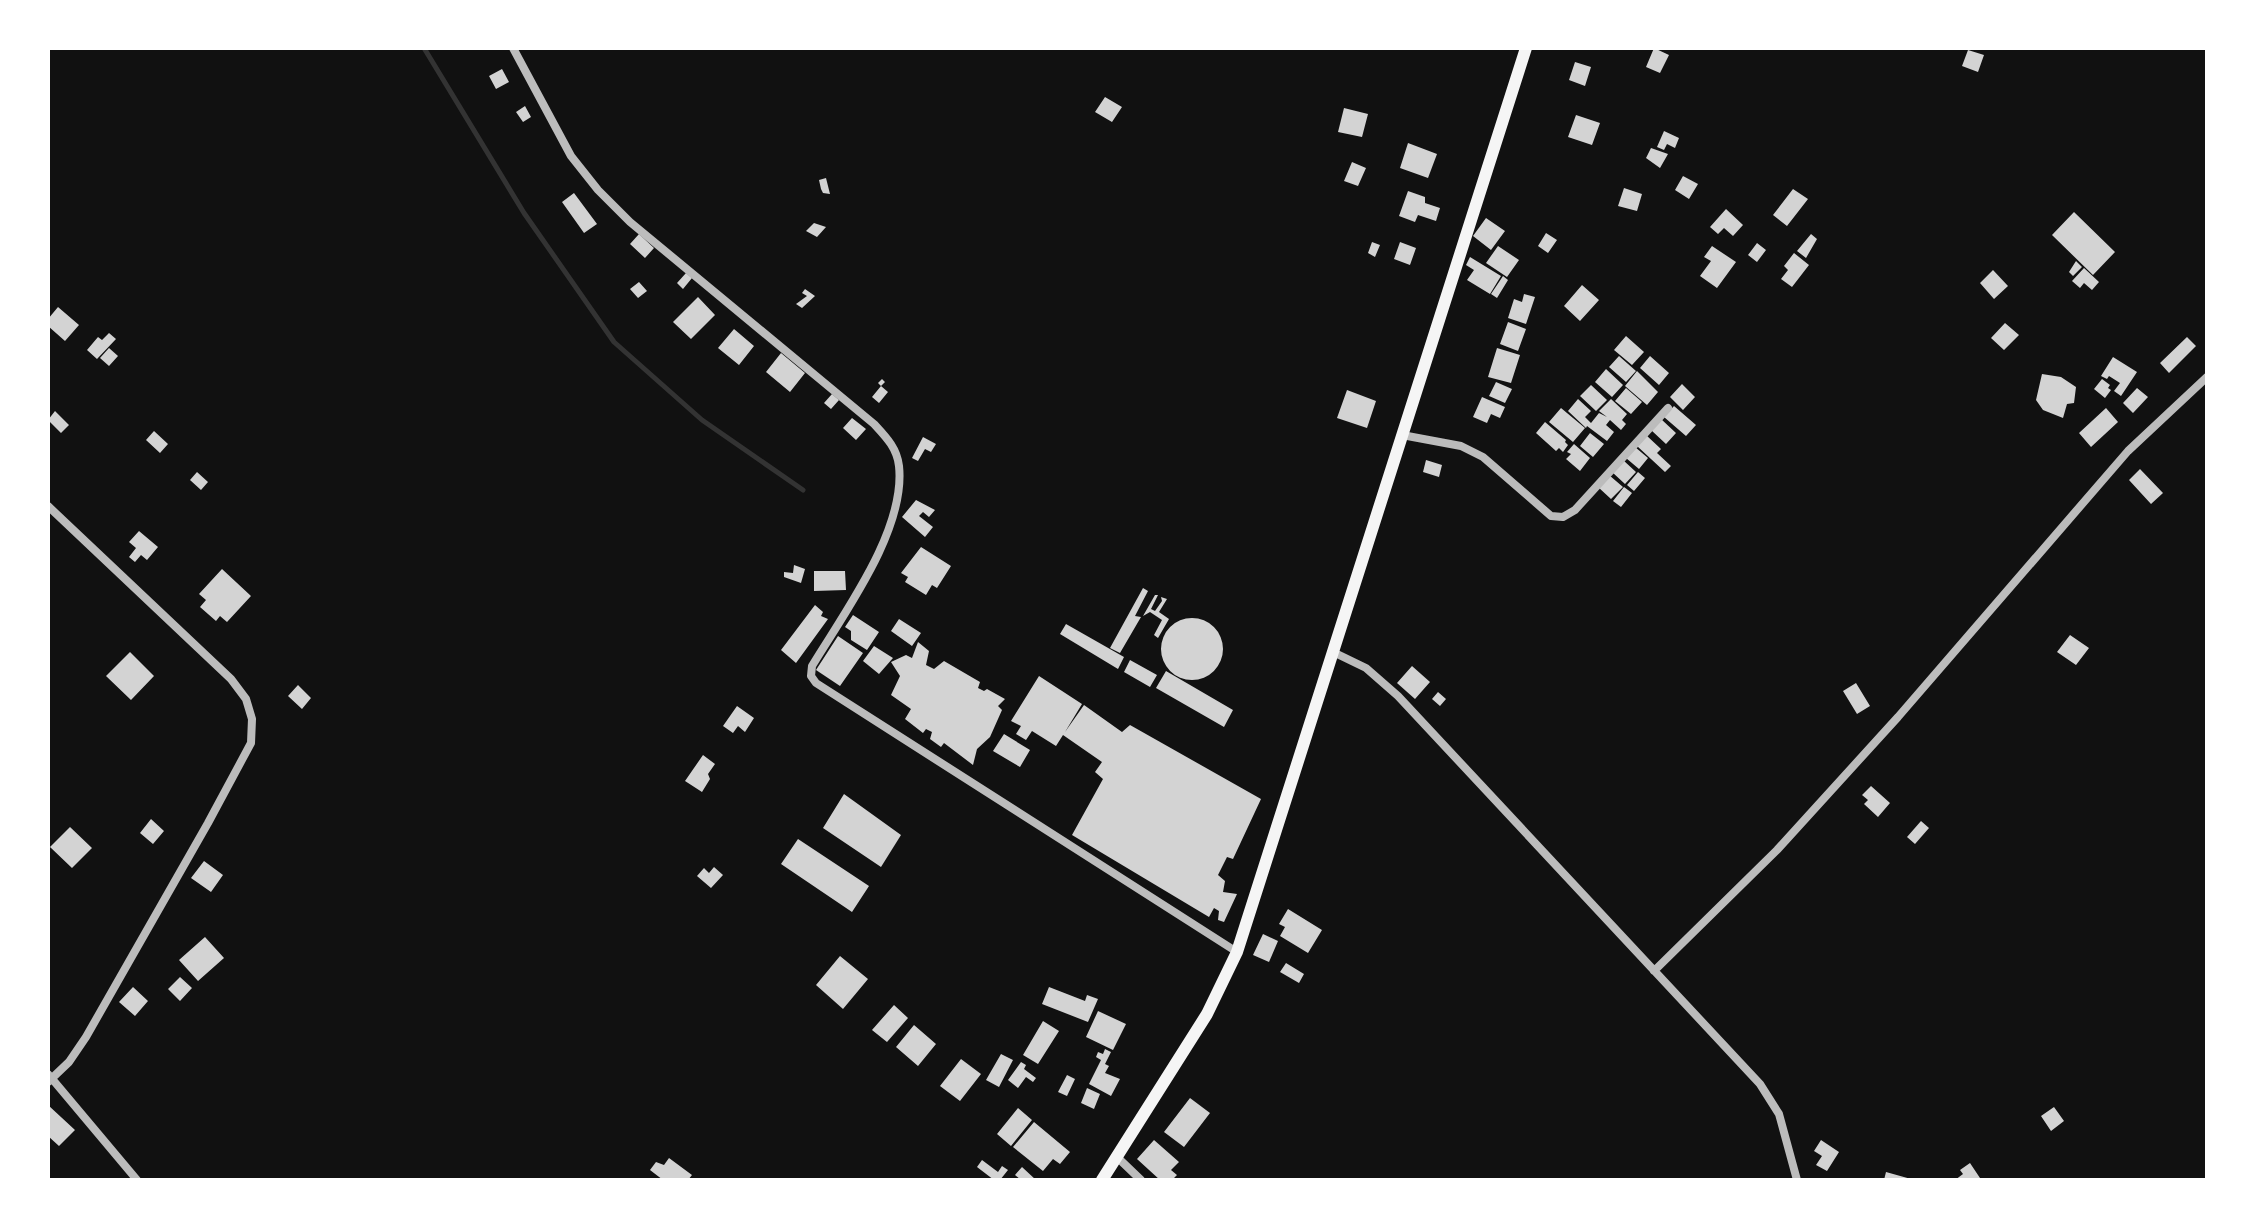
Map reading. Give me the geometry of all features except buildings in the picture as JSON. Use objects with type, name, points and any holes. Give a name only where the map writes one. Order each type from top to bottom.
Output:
[{"type":"main road","points":[[1102,1180],[1207,1014],[1237,952],[1526,48]]},
{"type":"street","points":[[513,48],[571,156],[598,190],[630,222],[874,424],[892,443],[899,465],[898,491],[888,537],[812,666],[811,676],[816,683],[1237,952]]},
{"type":"street","points":[[1654,971],[1777,850],[1888,728],[2128,451],[2207,377]]},
{"type":"street","points":[[1402,435],[1461,446],[1503,474],[1539,508],[1551,516],[1563,517],[1575,510],[1668,408]]},
{"type":"street","points":[[48,506],[231,679],[246,699],[252,719],[251,743],[208,823],[86,1037],[69,1062],[49,1078],[137,1180]]},
{"type":"street","points":[[1333,652],[1366,668],[1398,696],[1760,1084],[1779,1114],[1792,1152],[1797,1180]]},
{"type":"street","points":[[1117,1157],[1141,1180]]},
{"type":"waterway","points":[[424,48],[524,213],[614,342],[702,420],[803,490]]}]
